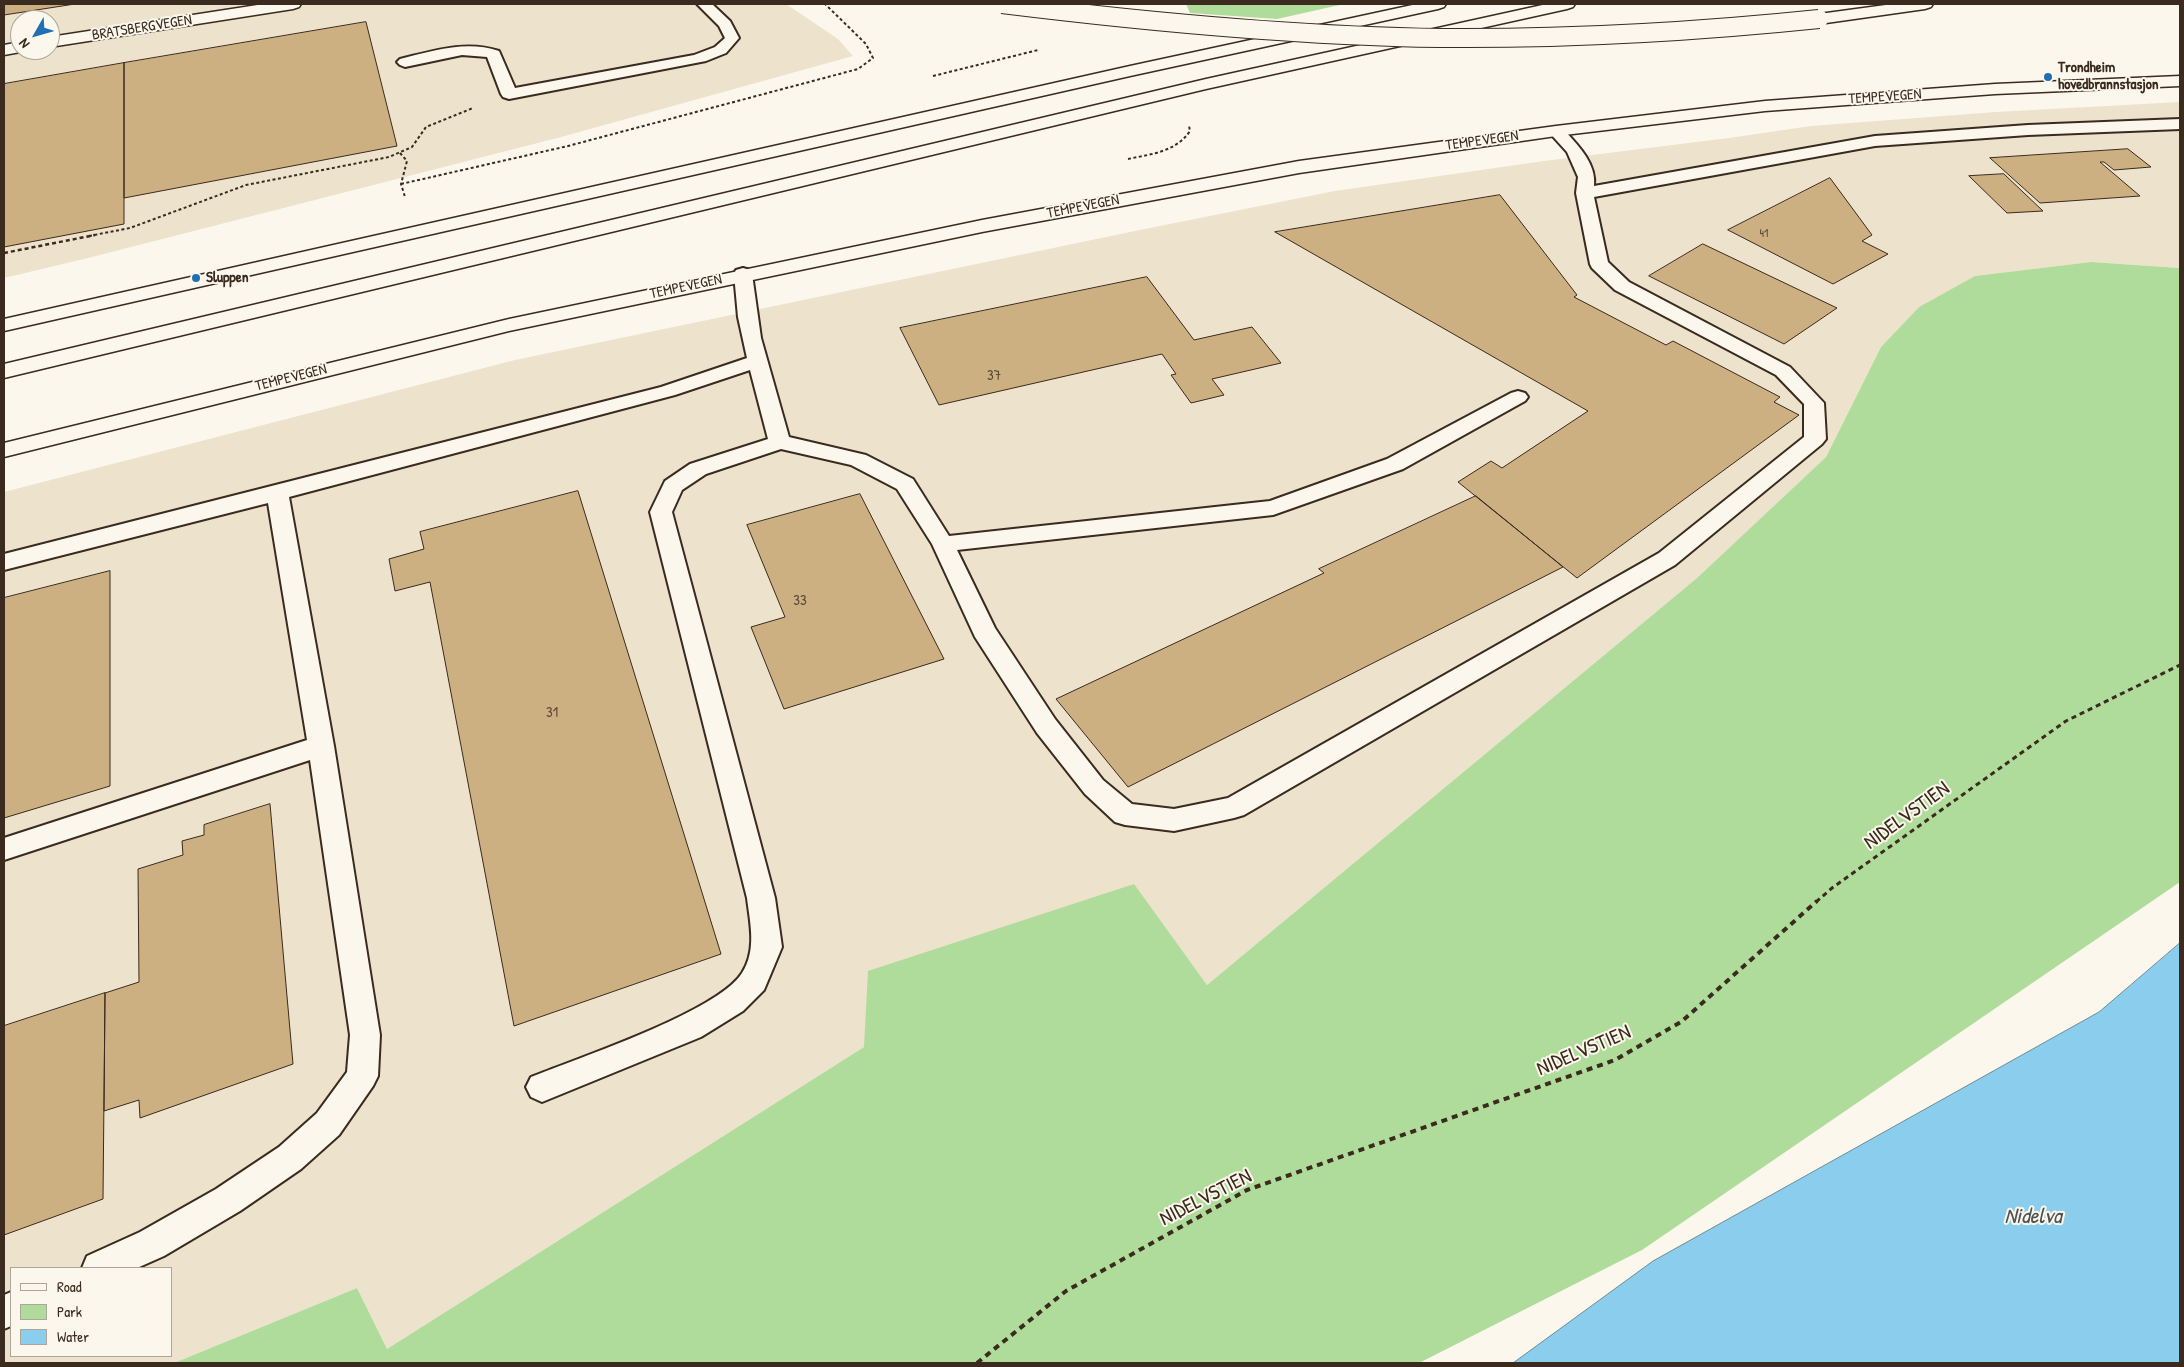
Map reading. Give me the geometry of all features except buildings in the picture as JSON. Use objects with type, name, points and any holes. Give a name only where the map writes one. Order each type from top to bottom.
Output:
[{"type":"main road","name":"BRATSBERGVEGEN","points":[[60,40],[293,4]]},
{"type":"main road","points":[[1002,4],[1225,28],[1431,38],[1502,38],[1666,32],[1819,19],[1925,4]]},
{"type":"main road","points":[[4,325],[1110,75],[1438,4]]},
{"type":"main road","points":[[4,371],[1206,84],[1567,4]]},
{"type":"main road","name":"TEMPEVEGEN","points":[[4,450],[509,325],[743,274],[982,226],[1289,169],[1556,131],[1785,104],[1995,89],[2180,81]]},
{"type":"lane","points":[[406,62],[467,50],[488,51],[494,54],[509,94],[695,59],[715,54],[727,47],[732,38],[725,24],[704,4]]},
{"type":"lane","points":[[1585,192],[1875,142],[2028,130],[2180,124]]},
{"type":"lane","points":[[542,1087],[690,1028],[732,1002],[754,981],[767,947],[761,898],[662,512],[673,486],[698,469],[780,442],[858,460],[905,484],[943,544],[984,631],[1046,726],[1094,787],[1125,814],[1174,820],[1234,807],[1667,559],[1815,439],[1814,403],[1782,371],[1622,286],[1599,264],[1585,192],[1587,177],[1574,150],[1556,131]]},
{"type":"lane","points":[[743,274],[744,299],[758,361],[780,442]]},
{"type":"lane","points":[[4,562],[668,391],[758,361]]},
{"type":"lane","points":[[943,544],[1272,508],[1395,464],[1518,397]]},
{"type":"lane","points":[[101,1267],[160,1239],[228,1200],[290,1158],[328,1124],[362,1076],[365,1035],[321,746],[277,493]]},
{"type":"lane","points":[[4,850],[321,746]]},
{"type":"path","points":[[400,153],[407,161],[401,184],[568,146],[858,69],[868,64],[873,58],[866,44],[826,4]]},
{"type":"path","points":[[4,253],[130,228],[246,185],[389,157],[412,147],[426,127],[509,94]]},
{"type":"path","name":"NIDELVSTIEN","points":[[977,1363],[1066,1291],[1248,1190],[1614,1060],[1680,1022],[1832,888],[2066,721],[2180,665]]},
{"type":"shaded area","points":[[4,4],[786,4],[838,39],[853,56],[561,137],[4,278]]},
{"type":"shaded area","points":[[2180,102],[2180,268],[2091,262],[1976,276],[1919,307],[1881,347],[1826,457],[1697,578],[1207,985],[1133,884],[864,1047],[387,1349],[357,1288],[174,1363],[4,1363],[4,492],[515,360],[1135,231],[1335,191],[1811,126],[1996,112]]},
{"type":"green space","points":[[1186,4],[1344,4],[1277,19],[1190,13]]},
{"type":"green space","points":[[2091,262],[2180,268],[2180,882],[1642,1250],[1419,1363],[174,1363],[357,1288],[387,1349],[864,1047],[868,971],[1134,884],[1207,985],[1697,578],[1826,457],[1881,347],[1919,307],[1975,276]]},
{"type":"water","name":"Nidelva","points":[[2180,943],[2180,1363],[1513,1363],[1653,1261],[2099,1012]]},
{"type":"place","name":"Trondheim hovedbrannstasjon","points":[[2048,77]]},
{"type":"place","name":"Sluppen","points":[[196,278]]}]
